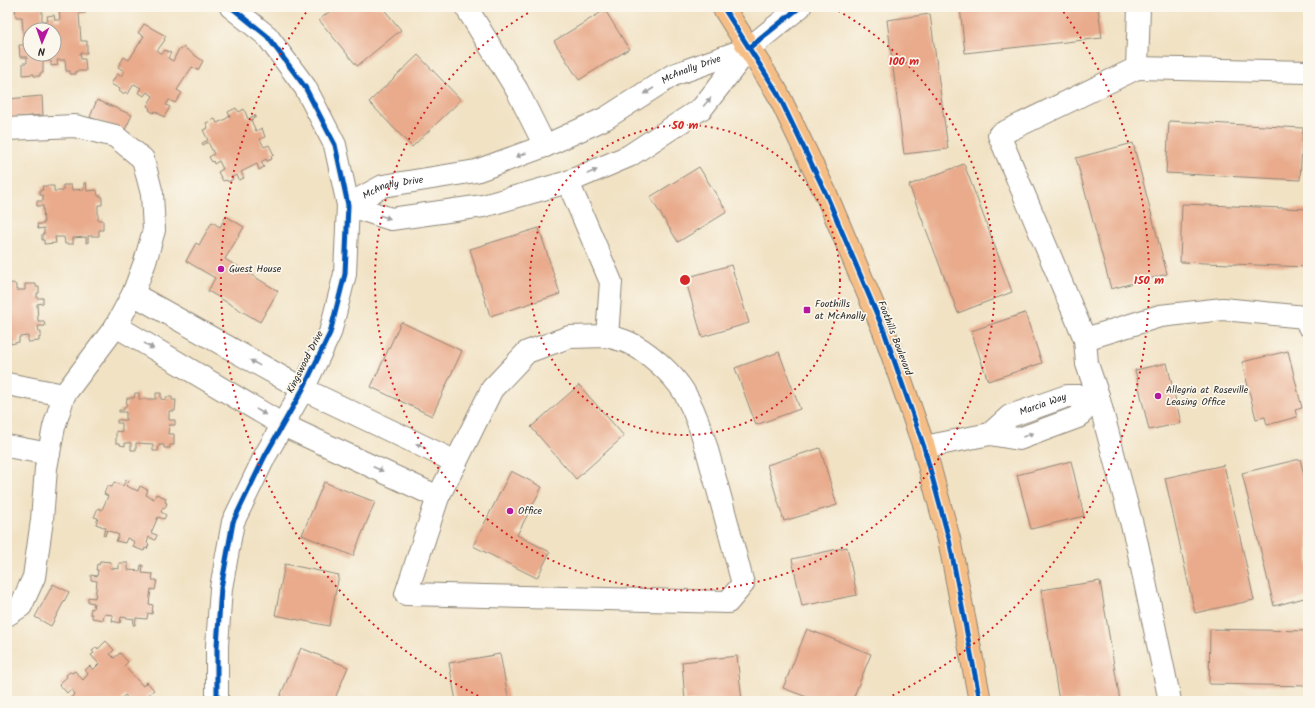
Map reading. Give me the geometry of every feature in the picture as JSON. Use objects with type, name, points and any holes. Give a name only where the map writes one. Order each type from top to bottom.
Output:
[{"type":"main road","name":"Foothills Boulevard","points":[[723,7],[777,92],[826,194],[884,331],[924,447],[950,546],[980,701]]},
{"type":"street","name":"Kingswood Drive","points":[[217,701],[221,588],[233,522],[264,456],[303,390],[330,333],[345,274],[348,205],[335,145],[305,87],[266,36],[231,7]]},
{"type":"street","points":[[466,7],[517,90],[545,146]]},
{"type":"street","name":"McAnally Drive","points":[[348,205],[392,219],[483,206],[568,182],[629,156],[702,108],[749,48],[800,7]]},
{"type":"street","points":[[1137,68],[1140,7]]},
{"type":"street","name":"McAnally Drive","points":[[348,205],[383,186],[476,171],[545,146],[606,118],[673,76],[749,48]]},
{"type":"street","points":[[1170,701],[1136,544],[1098,396],[1087,364],[1085,339],[999,135],[1137,68],[1308,72]]},
{"type":"street","points":[[7,129],[75,126],[115,136],[143,159],[152,194],[154,230],[145,262],[133,294],[116,326],[64,395],[54,427],[49,454],[34,577],[21,606],[7,614]]},
{"type":"street","points":[[568,182],[611,282],[607,336]]},
{"type":"street","points":[[133,294],[303,390],[456,462]]},
{"type":"street","points":[[1085,339],[1160,316],[1223,308],[1305,316],[1308,325]]},
{"type":"street","points":[[116,326],[283,425],[438,497]]},
{"type":"street","points":[[607,336],[627,341],[660,364],[684,391],[708,452],[743,584],[728,602],[406,594],[438,497],[492,388],[527,352],[569,337],[607,336]]},
{"type":"street","points":[[7,384],[64,395]]},
{"type":"street","name":"Marcia Way","points":[[924,447],[990,434],[1010,416],[1067,396],[1098,396]]},
{"type":"street","points":[[7,446],[49,454]]},
{"type":"building","points":[[15,7],[42,8],[42,21],[48,21],[47,16],[54,15],[55,20],[60,20],[59,7],[85,7],[86,13],[79,13],[81,41],[87,41],[87,53],[80,53],[81,59],[85,59],[86,71],[76,71],[76,74],[70,74],[70,71],[66,71],[65,60],[62,60],[62,22],[22,22],[22,17],[16,17]]},
{"type":"building","points":[[335,7],[382,7],[401,30],[357,66],[319,20]]},
{"type":"building","points":[[960,7],[1098,7],[1102,38],[965,53]]},
{"type":"building","points":[[605,10],[629,49],[579,80],[554,41]]},
{"type":"building","points":[[930,14],[948,149],[904,154],[887,20]]},
{"type":"building","points":[[144,24],[166,36],[164,39],[165,40],[157,51],[162,54],[165,50],[171,53],[168,58],[173,61],[179,49],[181,50],[183,47],[203,61],[198,70],[192,67],[177,90],[182,93],[175,103],[169,100],[166,105],[170,107],[164,117],[155,111],[154,113],[149,110],[150,108],[147,106],[153,96],[147,92],[144,96],[138,93],[141,88],[134,84],[128,94],[125,92],[123,94],[119,91],[120,89],[111,84],[117,74],[121,76],[124,71],[118,67],[124,57],[129,60],[144,36],[138,33]]},
{"type":"building","points":[[19,45],[22,45],[22,57],[20,57]]},
{"type":"building","points":[[418,55],[461,100],[412,147],[369,102]]},
{"type":"building","points":[[43,62],[43,73],[40,73],[40,76],[34,76],[34,74],[23,75],[23,63]]},
{"type":"building","points":[[51,62],[57,62],[58,65],[51,66]]},
{"type":"building","points":[[42,96],[43,115],[7,118],[7,99]]},
{"type":"building","points":[[97,100],[132,115],[124,132],[90,117]]},
{"type":"building","points":[[236,108],[239,112],[244,109],[248,119],[255,115],[256,117],[251,120],[256,131],[262,128],[265,137],[260,139],[264,147],[269,145],[274,155],[271,156],[272,159],[267,161],[266,159],[261,162],[264,167],[259,170],[257,164],[241,172],[244,178],[239,180],[237,175],[232,177],[233,179],[228,182],[227,180],[223,181],[218,172],[223,169],[219,161],[214,164],[209,157],[214,154],[208,142],[203,145],[202,143],[208,140],[203,130],[208,128],[206,123],[215,119],[217,123],[224,120],[230,116],[228,112]]},
{"type":"building","points":[[1169,121],[1303,128],[1300,180],[1166,173]]},
{"type":"building","points":[[1133,143],[1167,274],[1111,289],[1076,158]]},
{"type":"building","points":[[964,164],[1012,292],[958,313],[909,185]]},
{"type":"building","points":[[699,167],[727,212],[678,242],[650,197]]},
{"type":"building","points":[[84,183],[86,183],[87,191],[97,190],[98,196],[102,196],[102,205],[98,205],[98,220],[103,220],[103,230],[99,230],[99,236],[88,236],[88,243],[86,243],[86,237],[73,238],[73,244],[65,244],[64,237],[55,237],[56,243],[44,244],[42,234],[44,234],[44,228],[38,229],[37,224],[44,224],[43,206],[37,206],[37,201],[43,201],[43,195],[40,195],[40,190],[43,190],[42,186],[54,186],[54,191],[63,191],[63,185],[71,185],[72,190],[84,189]]},
{"type":"building","points":[[1182,204],[1308,209],[1308,267],[1180,262]]},
{"type":"building","name":"Guest House","points":[[226,216],[244,227],[225,259],[278,291],[260,322],[208,291],[215,278],[186,261],[196,243],[199,245],[212,222],[220,227]]},
{"type":"building","points":[[539,228],[560,294],[490,316],[470,249]]},
{"type":"building","points":[[731,265],[749,323],[702,337],[685,278]]},
{"type":"building","points":[[13,283],[16,285],[16,290],[25,290],[25,284],[36,284],[36,287],[39,287],[37,298],[43,298],[43,303],[37,304],[38,321],[44,321],[45,326],[38,326],[39,332],[41,332],[39,341],[28,342],[28,336],[19,337],[19,342],[11,344],[10,338],[7,338],[7,284]]},
{"type":"building","points":[[1025,313],[1042,363],[988,381],[971,331]]},
{"type":"building","points":[[401,322],[462,351],[432,416],[371,387]]},
{"type":"building","points":[[1288,351],[1302,408],[1295,410],[1297,417],[1267,425],[1265,417],[1256,419],[1242,362]]},
{"type":"building","points":[[779,352],[800,409],[756,425],[735,368]]},
{"type":"building","name":"Allegria at Roseville Leasing Office","points":[[1167,363],[1181,423],[1149,430],[1135,370]]},
{"type":"building","points":[[579,385],[624,436],[576,479],[531,427]]},
{"type":"building","points":[[135,393],[139,393],[139,399],[156,399],[156,393],[161,393],[161,399],[166,400],[166,397],[172,397],[172,400],[176,400],[175,411],[169,411],[169,420],[175,420],[175,425],[169,425],[168,434],[174,434],[174,445],[170,445],[170,448],[164,448],[164,445],[159,445],[158,451],[153,451],[153,444],[136,443],[136,450],[131,450],[131,443],[125,443],[125,446],[120,445],[120,443],[116,443],[116,431],[122,432],[122,423],[117,423],[117,420],[126,420],[126,412],[119,412],[119,410],[124,410],[124,407],[126,407],[127,398],[134,398]]},
{"type":"building","points":[[820,448],[837,505],[784,521],[767,465]]},
{"type":"building","points":[[1300,459],[1308,492],[1308,597],[1274,606],[1242,473]]},
{"type":"building","points":[[1071,461],[1084,516],[1031,529],[1017,475]]},
{"type":"building","points":[[1224,465],[1254,600],[1195,613],[1165,478]]},
{"type":"building","name":"Office","points":[[511,471],[542,487],[517,535],[550,552],[537,578],[473,546]]},
{"type":"building","points":[[126,480],[129,481],[126,486],[138,491],[140,486],[148,490],[146,495],[154,499],[156,494],[166,498],[165,502],[167,503],[161,512],[166,515],[164,519],[158,517],[151,533],[157,535],[155,540],[149,537],[147,543],[149,544],[147,549],[145,548],[144,551],[133,547],[135,542],[127,538],[125,543],[116,541],[119,535],[107,530],[105,536],[103,535],[106,528],[96,524],[98,518],[94,517],[98,508],[102,510],[108,496],[104,494],[107,486],[112,487],[114,482],[123,486]]},
{"type":"building","points":[[324,482],[375,502],[353,556],[302,535]]},
{"type":"building","points":[[847,547],[857,595],[802,606],[792,559]]},
{"type":"building","points":[[100,561],[111,562],[110,568],[119,569],[119,563],[128,563],[128,570],[140,571],[141,565],[143,565],[142,573],[153,574],[152,580],[157,580],[155,590],[151,589],[149,604],[153,605],[152,614],[148,613],[147,619],[136,618],[135,625],[133,625],[134,619],[121,617],[120,623],[112,621],[113,615],[104,614],[103,620],[92,618],[92,614],[90,614],[94,603],[88,602],[88,597],[95,598],[97,581],[91,580],[91,575],[97,576],[97,564],[99,565]]},
{"type":"building","points":[[285,564],[339,575],[329,626],[275,615]]},
{"type":"building","points":[[1100,581],[1120,701],[1059,701],[1041,590]]},
{"type":"building","points":[[53,584],[69,592],[51,626],[35,617]]},
{"type":"building","points":[[807,629],[871,654],[852,701],[817,701],[783,688]]},
{"type":"building","points":[[1210,629],[1308,631],[1308,686],[1209,684]]},
{"type":"building","points":[[106,641],[114,650],[110,654],[114,658],[120,653],[128,662],[124,666],[143,686],[147,682],[154,690],[146,697],[147,698],[144,701],[130,701],[125,695],[121,699],[122,701],[71,701],[69,699],[75,694],[71,689],[67,693],[59,684],[67,677],[66,675],[75,671],[83,680],[88,674],[85,670],[90,666],[93,670],[99,664],[91,655],[94,653],[92,651],[97,647],[98,649]]},
{"type":"building","points":[[301,648],[348,667],[334,701],[278,701]]},
{"type":"building","points":[[500,654],[509,701],[456,701],[449,663]]},
{"type":"building","points":[[737,656],[742,701],[685,701],[682,662]]},
{"type":"waterway","points":[[1292,7],[1308,8]]},
{"type":"cycle path","points":[[217,701],[217,646],[221,588],[233,522],[265,456],[303,389],[330,333],[345,274],[348,205],[335,145],[305,87],[267,36],[231,7]]},
{"type":"cycle path","points":[[723,7],[777,92],[826,194],[884,331],[924,447],[949,539],[980,701]]},
{"type":"cycle path","points":[[749,48],[800,7]]},
{"type":"place","name":"Guest House","points":[[221,269]]},
{"type":"place","name":"Foothills at McAnally","points":[[807,310]]},
{"type":"place","name":"Allegria at Roseville Leasing Office","points":[[1158,396]]},
{"type":"place","name":"Office","points":[[510,511]]}]
